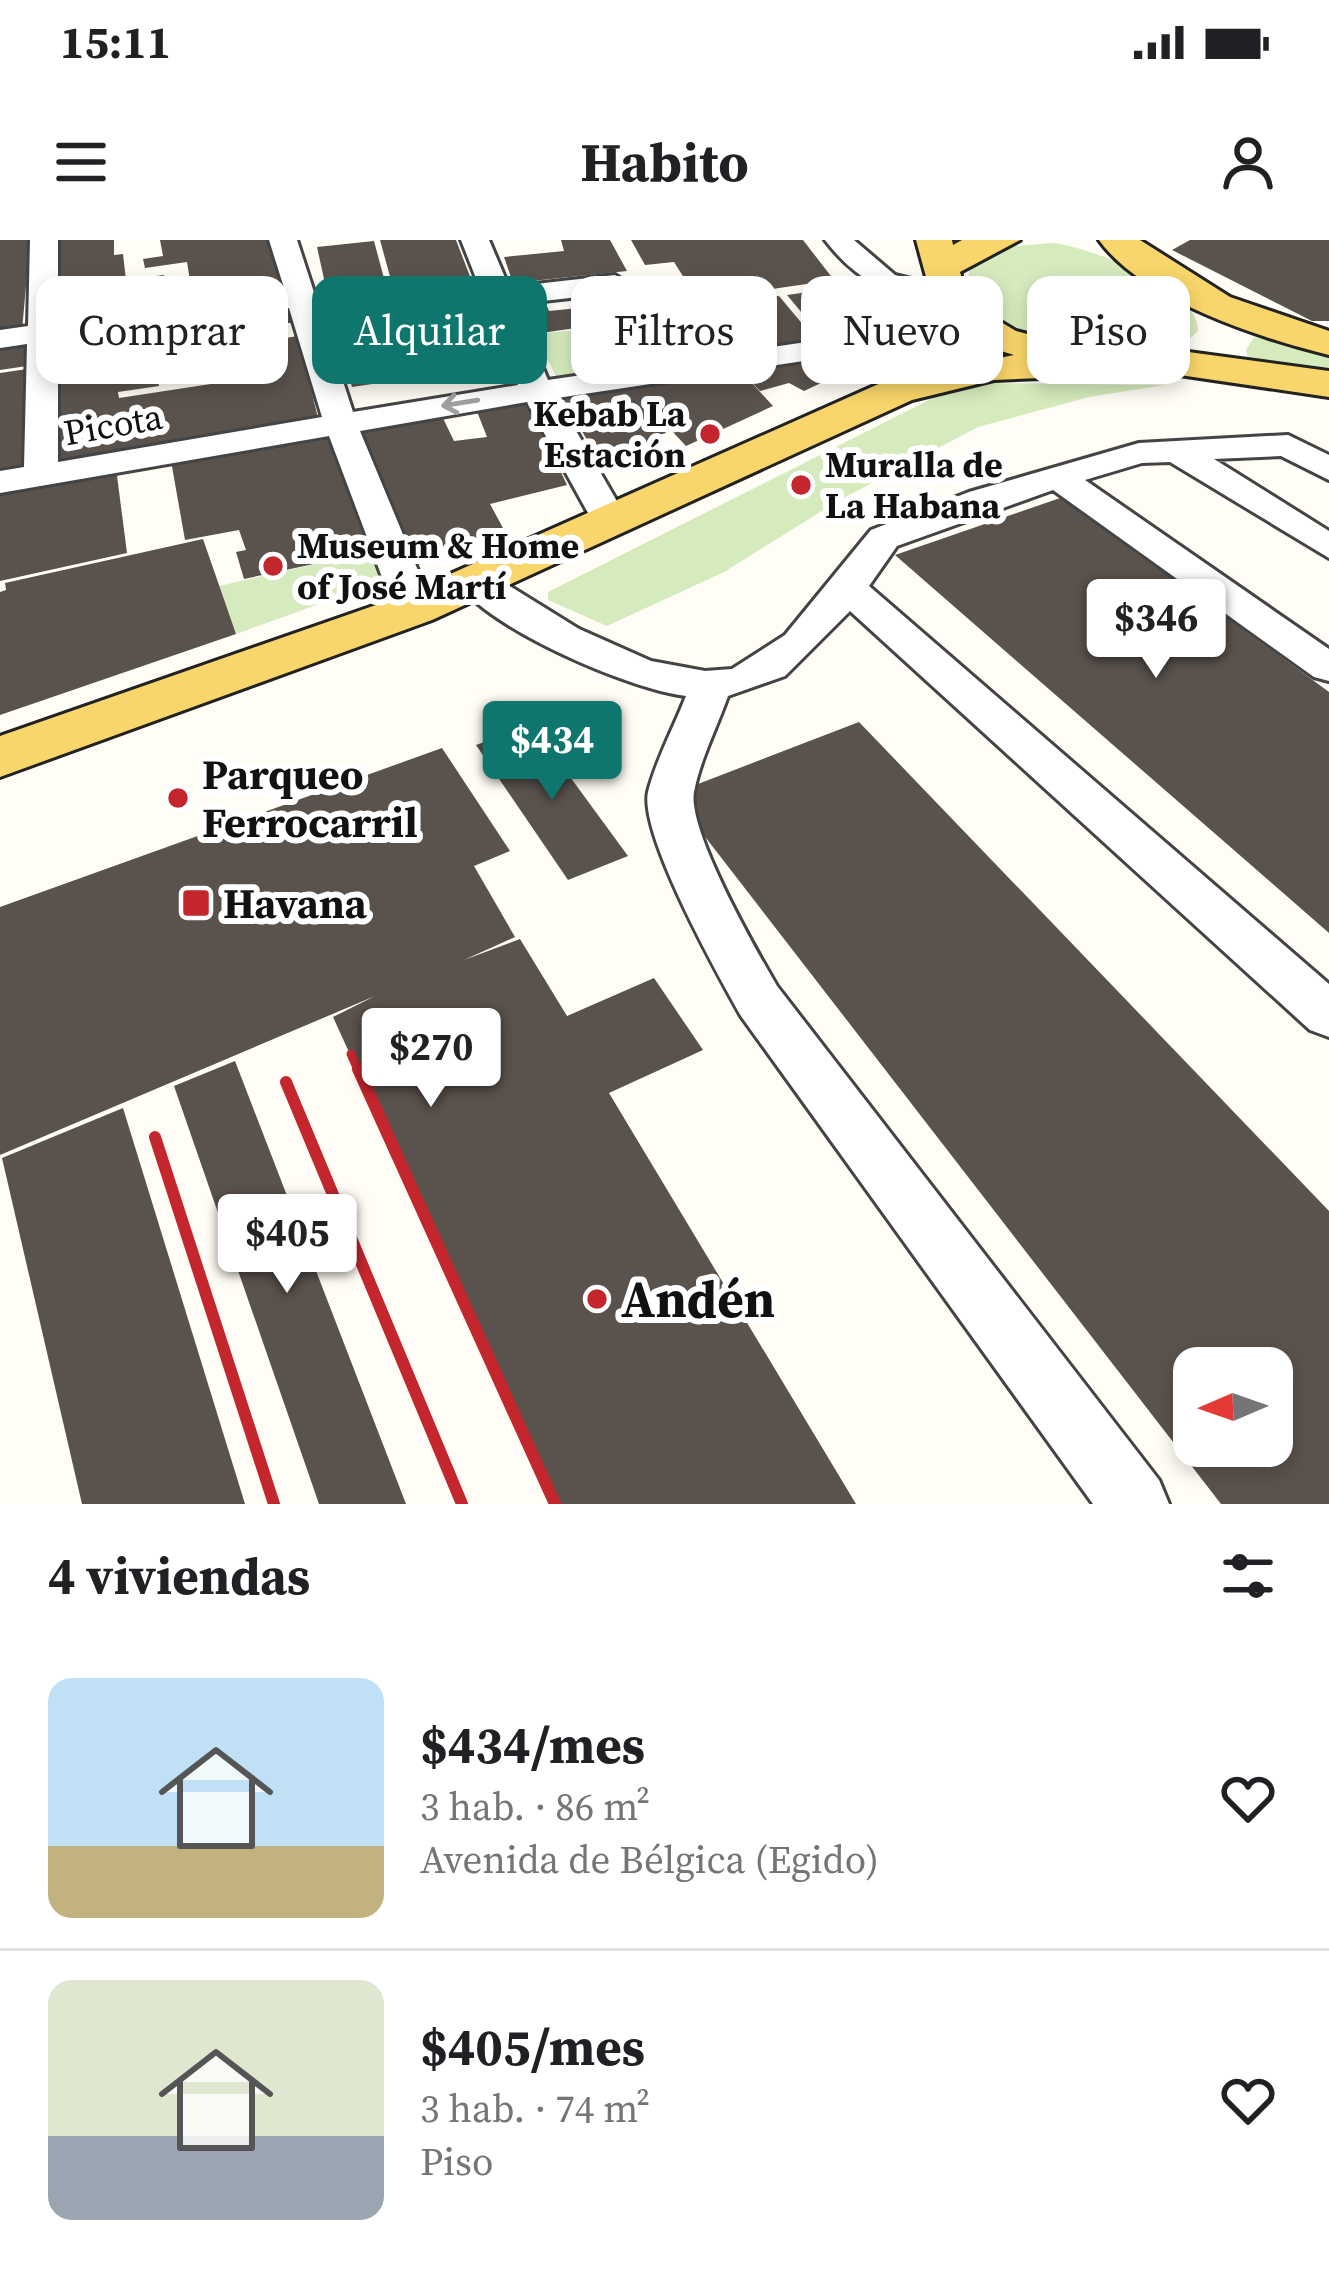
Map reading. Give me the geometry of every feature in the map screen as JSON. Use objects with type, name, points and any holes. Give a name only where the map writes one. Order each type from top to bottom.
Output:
[{"type":"main road","points":[[953,276],[973,248],[1002,240]]},
{"type":"main road","points":[[1086,240],[1127,248],[1208,305],[1258,325],[1329,343]]},
{"type":"main road","points":[[1190,355],[1210,350],[1227,331],[1208,305]]},
{"type":"main road","points":[[1190,365],[1329,384]]},
{"type":"main road","points":[[0,757],[414,609],[898,391],[994,368],[1027,366]]},
{"type":"main road","points":[[898,391],[905,384]]},
{"type":"main road","points":[[0,782],[83,729]]},
{"type":"street","points":[[42,276],[44,240]]},
{"type":"street","points":[[283,240],[340,423],[414,609]]},
{"type":"street","points":[[475,240],[490,276]]},
{"type":"street","points":[[839,240],[871,276]]},
{"type":"street","points":[[288,299],[298,298]]},
{"type":"street","name":"Picota","points":[[0,482],[537,391],[801,325]]},
{"type":"street","points":[[0,338],[36,334]]},
{"type":"street","points":[[40,384],[41,476]]},
{"type":"street","points":[[534,384],[611,522]]},
{"type":"street","points":[[476,582],[529,621],[681,684],[735,682],[792,652],[884,538],[1138,453],[1288,445],[1329,470]]},
{"type":"street","points":[[1177,451],[1329,547]]},
{"type":"street","points":[[1058,477],[1329,668]]},
{"type":"street","points":[[848,588],[1329,1015]]},
{"type":"street","points":[[712,683],[670,795],[671,817],[720,932],[759,1001],[840,1113],[1135,1504]]},
{"type":"green space","points":[[1052,243],[1090,252],[1147,276],[1027,276],[1027,332],[1003,320],[1003,276],[969,276],[969,267],[1004,247]]},
{"type":"green space","points":[[1190,311],[1193,314],[1198,331],[1190,337]]},
{"type":"green space","points":[[571,331],[571,374],[556,376],[547,359],[547,333]]},
{"type":"green space","points":[[1254,337],[1329,354],[1329,375],[1248,359],[1246,350]]},
{"type":"green space","points":[[980,384],[1164,385],[1089,397],[978,427],[838,501],[724,572],[607,626],[548,600],[548,592],[935,397]]},
{"type":"green space","points":[[370,552],[383,581],[236,634],[219,586]]},
{"type":"building","points":[[0,240],[30,240],[22,331],[0,334]]},
{"type":"building","points":[[52,240],[114,240],[114,255],[123,254],[126,276],[54,276]]},
{"type":"building","points":[[160,240],[272,240],[281,276],[189,276],[187,262],[145,268],[143,259],[163,256]]},
{"type":"building","points":[[380,240],[456,240],[470,276],[390,276]]},
{"type":"building","points":[[561,240],[610,240],[627,271],[547,279],[511,276],[504,257],[564,251]]},
{"type":"building","points":[[631,240],[803,240],[831,276],[801,276],[801,285],[777,288],[777,276],[683,276],[674,262],[645,265]]},
{"type":"building","points":[[1190,240],[1329,240],[1329,321],[1312,321],[1172,250]]},
{"type":"building","points":[[374,241],[383,276],[323,276],[317,247]]},
{"type":"building","points":[[801,293],[801,312],[787,295]]},
{"type":"building","points":[[777,296],[801,322],[801,341],[777,345]]},
{"type":"building","points":[[292,305],[297,322],[288,323],[288,306]]},
{"type":"building","points":[[547,306],[549,311],[571,309],[571,329],[547,332]]},
{"type":"building","points":[[298,336],[319,422],[60,465],[56,384],[159,384],[118,392],[119,398],[211,384],[288,384],[288,338]]},
{"type":"building","points":[[27,341],[27,366],[0,370],[0,344]]},
{"type":"building","points":[[801,355],[801,384],[819,384],[804,391],[789,383],[760,391],[753,384],[777,384],[777,358]]},
{"type":"building","points":[[27,369],[28,464],[0,469],[0,373]]},
{"type":"building","points":[[617,384],[753,384],[773,406],[686,446],[654,412],[666,433],[655,436],[668,454],[602,466],[560,393]]},
{"type":"building","points":[[528,401],[567,485],[490,504],[503,528],[413,567],[354,427],[440,412],[454,441],[487,437],[476,409]]},
{"type":"building","points":[[330,434],[370,552],[244,579],[236,552],[246,550],[239,530],[185,540],[171,461]]},
{"type":"building","points":[[116,468],[127,553],[0,581],[0,488]]},
{"type":"building","points":[[1063,497],[1329,692],[1329,933],[895,555]]},
{"type":"building","points":[[203,539],[236,634],[0,715],[0,592],[6,590],[5,583]]},
{"type":"building","points":[[859,722],[1329,1211],[1329,1504],[1221,1504],[1192,1467],[1293,1467],[1293,1347],[1173,1347],[1173,1442],[672,794]]},
{"type":"building","points":[[532,725],[628,856],[568,880],[476,745]]},
{"type":"building","points":[[442,748],[510,851],[474,866],[515,937],[464,960],[520,939],[567,1016],[654,978],[703,1050],[609,1093],[856,1504],[555,1504],[333,1017],[375,996],[0,1155],[0,907]]},
{"type":"building","points":[[235,1061],[406,1504],[319,1504],[174,1086]]},
{"type":"building","points":[[123,1108],[245,1504],[82,1504],[2,1158]]},
{"type":"railway","points":[[351,1054],[359,1072]]},
{"type":"railway","points":[[358,1069],[555,1504]]},
{"type":"railway","points":[[286,1082],[462,1504]]},
{"type":"railway","points":[[155,1137],[274,1504]]},
{"type":"place","name":"Kebab La Estación","points":[[710,434]]},
{"type":"place","name":"Muralla de La Habana","points":[[801,485]]},
{"type":"place","name":"Museum & Home of José Martí","points":[[273,566]]},
{"type":"place","name":"Parqueo Ferrocarril","points":[[178,798]]},
{"type":"place","name":"Havana","points":[[196,903]]},
{"type":"place","name":"Andén","points":[[597,1299]]}]
